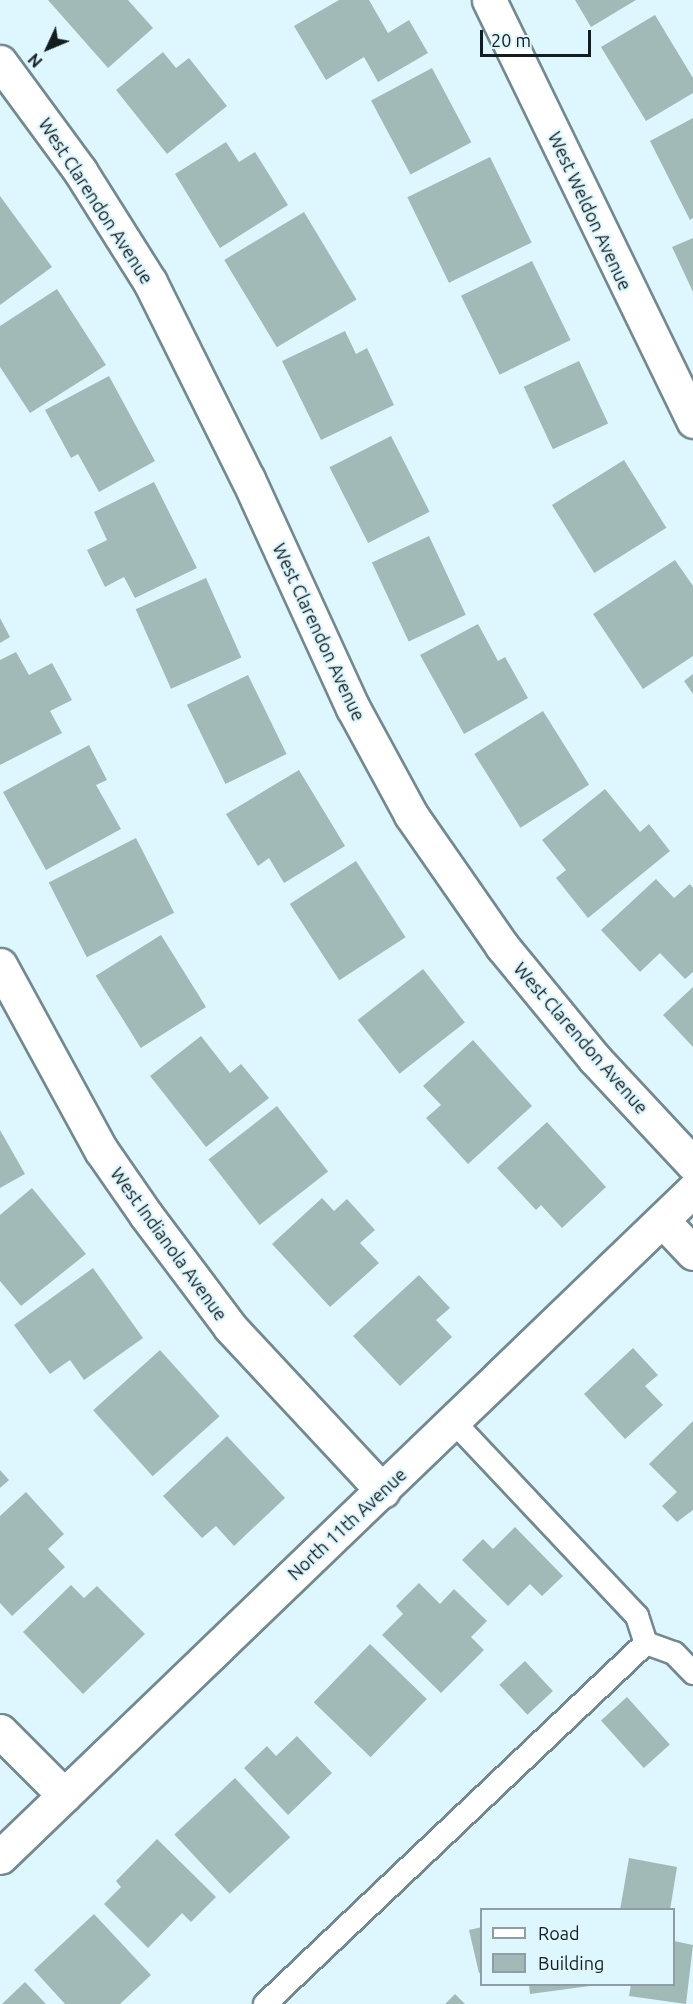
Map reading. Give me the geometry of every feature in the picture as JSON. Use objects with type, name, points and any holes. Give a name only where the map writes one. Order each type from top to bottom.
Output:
[{"type":"street","name":"West Weldon Avenue","points":[[489,0],[693,422]]},
{"type":"street","name":"West Clarendon Avenue","points":[[0,62],[80,171],[150,282],[248,479],[353,708],[411,815],[502,946],[594,1058],[693,1164]]},
{"type":"street","name":"West Indianola Avenue","points":[[0,965],[101,1150],[164,1240],[230,1327],[383,1491]]},
{"type":"street","name":"North 11th Avenue","points":[[0,1857],[383,1491],[693,1190]]},
{"type":"street","points":[[663,1221],[693,1253]]},
{"type":"street","points":[[0,1731],[64,1795]]},
{"type":"lane","points":[[454,1422],[637,1616],[646,1642],[674,1653],[693,1673]]},
{"type":"lane","points":[[265,2004],[646,1642]]},
{"type":"building","points":[[48,0],[128,0],[153,28],[108,68]]},
{"type":"building","points":[[339,0],[369,0],[388,33],[409,20],[428,53],[378,82],[364,57],[326,80],[294,26]]},
{"type":"building","points":[[575,0],[636,0],[591,27]]},
{"type":"building","points":[[655,15],[693,78],[693,93],[646,121],[601,47]]},
{"type":"building","points":[[163,52],[176,68],[189,58],[227,106],[167,154],[116,90]]},
{"type":"building","points":[[432,68],[471,142],[411,175],[371,100]]},
{"type":"building","points":[[693,118],[693,218],[690,220],[650,141]]},
{"type":"building","points":[[226,142],[239,162],[255,152],[288,205],[220,248],[175,174]]},
{"type":"building","points":[[490,157],[532,242],[449,283],[407,197]]},
{"type":"building","points":[[0,196],[52,267],[0,305]]},
{"type":"building","points":[[304,212],[357,299],[277,347],[224,260]]},
{"type":"building","points":[[693,238],[693,292],[672,247]]},
{"type":"building","points":[[532,261],[571,340],[500,375],[461,296]]},
{"type":"building","points":[[57,289],[106,365],[30,413],[0,367],[0,326]]},
{"type":"building","points":[[345,331],[356,354],[367,348],[394,405],[321,440],[282,361]]},
{"type":"building","points":[[579,361],[608,424],[553,449],[524,387]]},
{"type":"building","points":[[109,376],[155,461],[99,492],[78,454],[71,458],[45,410]]},
{"type":"building","points":[[391,436],[430,512],[368,543],[330,467]]},
{"type":"building","points":[[624,460],[666,528],[594,573],[552,505]]},
{"type":"building","points":[[154,482],[197,568],[135,598],[124,577],[105,587],[87,550],[107,540],[94,512]]},
{"type":"building","points":[[429,536],[466,615],[409,641],[372,563]]},
{"type":"building","points":[[675,560],[693,586],[693,656],[643,689],[593,614]]},
{"type":"building","points":[[206,578],[241,657],[171,689],[136,609]]},
{"type":"building","points":[[0,618],[10,637],[0,643]]},
{"type":"building","points":[[478,624],[498,661],[505,657],[528,698],[464,734],[420,655]]},
{"type":"building","points":[[16,652],[29,675],[52,663],[72,700],[50,711],[62,733],[0,765],[0,660]]},
{"type":"building","points":[[693,674],[693,694],[684,681]]},
{"type":"building","points":[[248,675],[287,754],[225,784],[187,705]]},
{"type":"building","points":[[543,711],[589,785],[520,828],[474,754]]},
{"type":"building","points":[[89,745],[107,780],[96,785],[121,829],[46,870],[3,792]]},
{"type":"building","points":[[299,770],[345,846],[284,883],[269,858],[258,866],[226,814]]},
{"type":"building","points":[[605,789],[640,832],[649,824],[670,851],[588,918],[556,878],[566,870],[542,840]]},
{"type":"building","points":[[136,838],[174,913],[87,957],[49,882]]},
{"type":"building","points":[[356,861],[406,937],[339,980],[290,904]]},
{"type":"building","points":[[656,879],[674,898],[690,884],[693,888],[693,972],[685,979],[660,953],[640,972],[601,930]]},
{"type":"building","points":[[161,935],[206,1007],[141,1048],[96,976]]},
{"type":"building","points":[[423,969],[465,1023],[399,1074],[358,1020]]},
{"type":"building","points":[[693,987],[693,1047],[663,1015]]},
{"type":"building","points":[[201,1036],[230,1073],[241,1064],[269,1098],[206,1147],[150,1076]]},
{"type":"building","points":[[473,1040],[532,1106],[468,1164],[426,1118],[441,1105],[423,1086]]},
{"type":"building","points":[[277,1106],[328,1171],[260,1225],[208,1160]]},
{"type":"building","points":[[547,1122],[606,1187],[562,1228],[541,1205],[536,1210],[497,1168]]},
{"type":"building","points":[[0,1130],[25,1174],[0,1188]]},
{"type":"building","points":[[32,1188],[86,1254],[21,1306],[0,1281],[0,1215]]},
{"type":"building","points":[[322,1198],[334,1211],[347,1199],[375,1230],[360,1243],[379,1263],[330,1307],[272,1244]]},
{"type":"building","points":[[93,1268],[143,1338],[84,1380],[70,1360],[50,1374],[14,1325]]},
{"type":"building","points":[[419,1275],[450,1308],[436,1320],[452,1337],[400,1386],[353,1336]]},
{"type":"building","points":[[633,1348],[658,1375],[645,1386],[663,1405],[625,1439],[584,1394]]},
{"type":"building","points":[[160,1350],[220,1416],[153,1476],[93,1410]]},
{"type":"building","points":[[693,1421],[693,1510],[677,1522],[662,1506],[677,1492],[649,1464]]},
{"type":"building","points":[[227,1436],[285,1498],[234,1546],[216,1526],[202,1538],[163,1496]]},
{"type":"building","points":[[0,1470],[9,1480],[0,1488]]},
{"type":"building","points":[[26,1492],[64,1534],[48,1549],[65,1567],[12,1616],[0,1603],[0,1516]]},
{"type":"building","points":[[515,1527],[563,1576],[542,1596],[530,1584],[508,1606],[462,1560],[483,1539],[493,1549]]},
{"type":"building","points":[[419,1583],[440,1604],[454,1589],[487,1621],[471,1637],[484,1650],[441,1693],[382,1635],[403,1614],[396,1606]]},
{"type":"building","points":[[71,1585],[84,1598],[97,1586],[145,1634],[83,1694],[23,1632]]},
{"type":"building","points":[[370,1644],[427,1699],[371,1757],[314,1702]]},
{"type":"building","points":[[525,1661],[553,1691],[527,1715],[499,1685]]},
{"type":"building","points":[[627,1697],[670,1745],[644,1768],[601,1720]]},
{"type":"building","points":[[297,1736],[332,1773],[288,1815],[244,1768],[267,1746],[276,1756]]},
{"type":"building","points":[[235,1778],[290,1837],[230,1894],[174,1835]]},
{"type":"building","points":[[157,1839],[216,1897],[191,1922],[182,1913],[148,1948],[104,1904],[121,1887],[116,1881]]},
{"type":"building","points":[[629,1858],[677,1867],[670,1908],[620,1908]]},
{"type":"building","points":[[94,1914],[151,1975],[120,2004],[65,2004],[34,1970]]},
{"type":"building","points":[[480,1927],[480,1973],[479,1973],[469,1930]]},
{"type":"building","points":[[675,1941],[693,1945],[686,2004],[629,1996],[631,1986],[675,1986]]},
{"type":"building","points":[[25,1982],[46,2004],[2,2004]]},
{"type":"building","points":[[529,1986],[590,1986],[530,1994]]},
{"type":"building","points":[[455,1994],[465,2004],[445,2004]]}]
